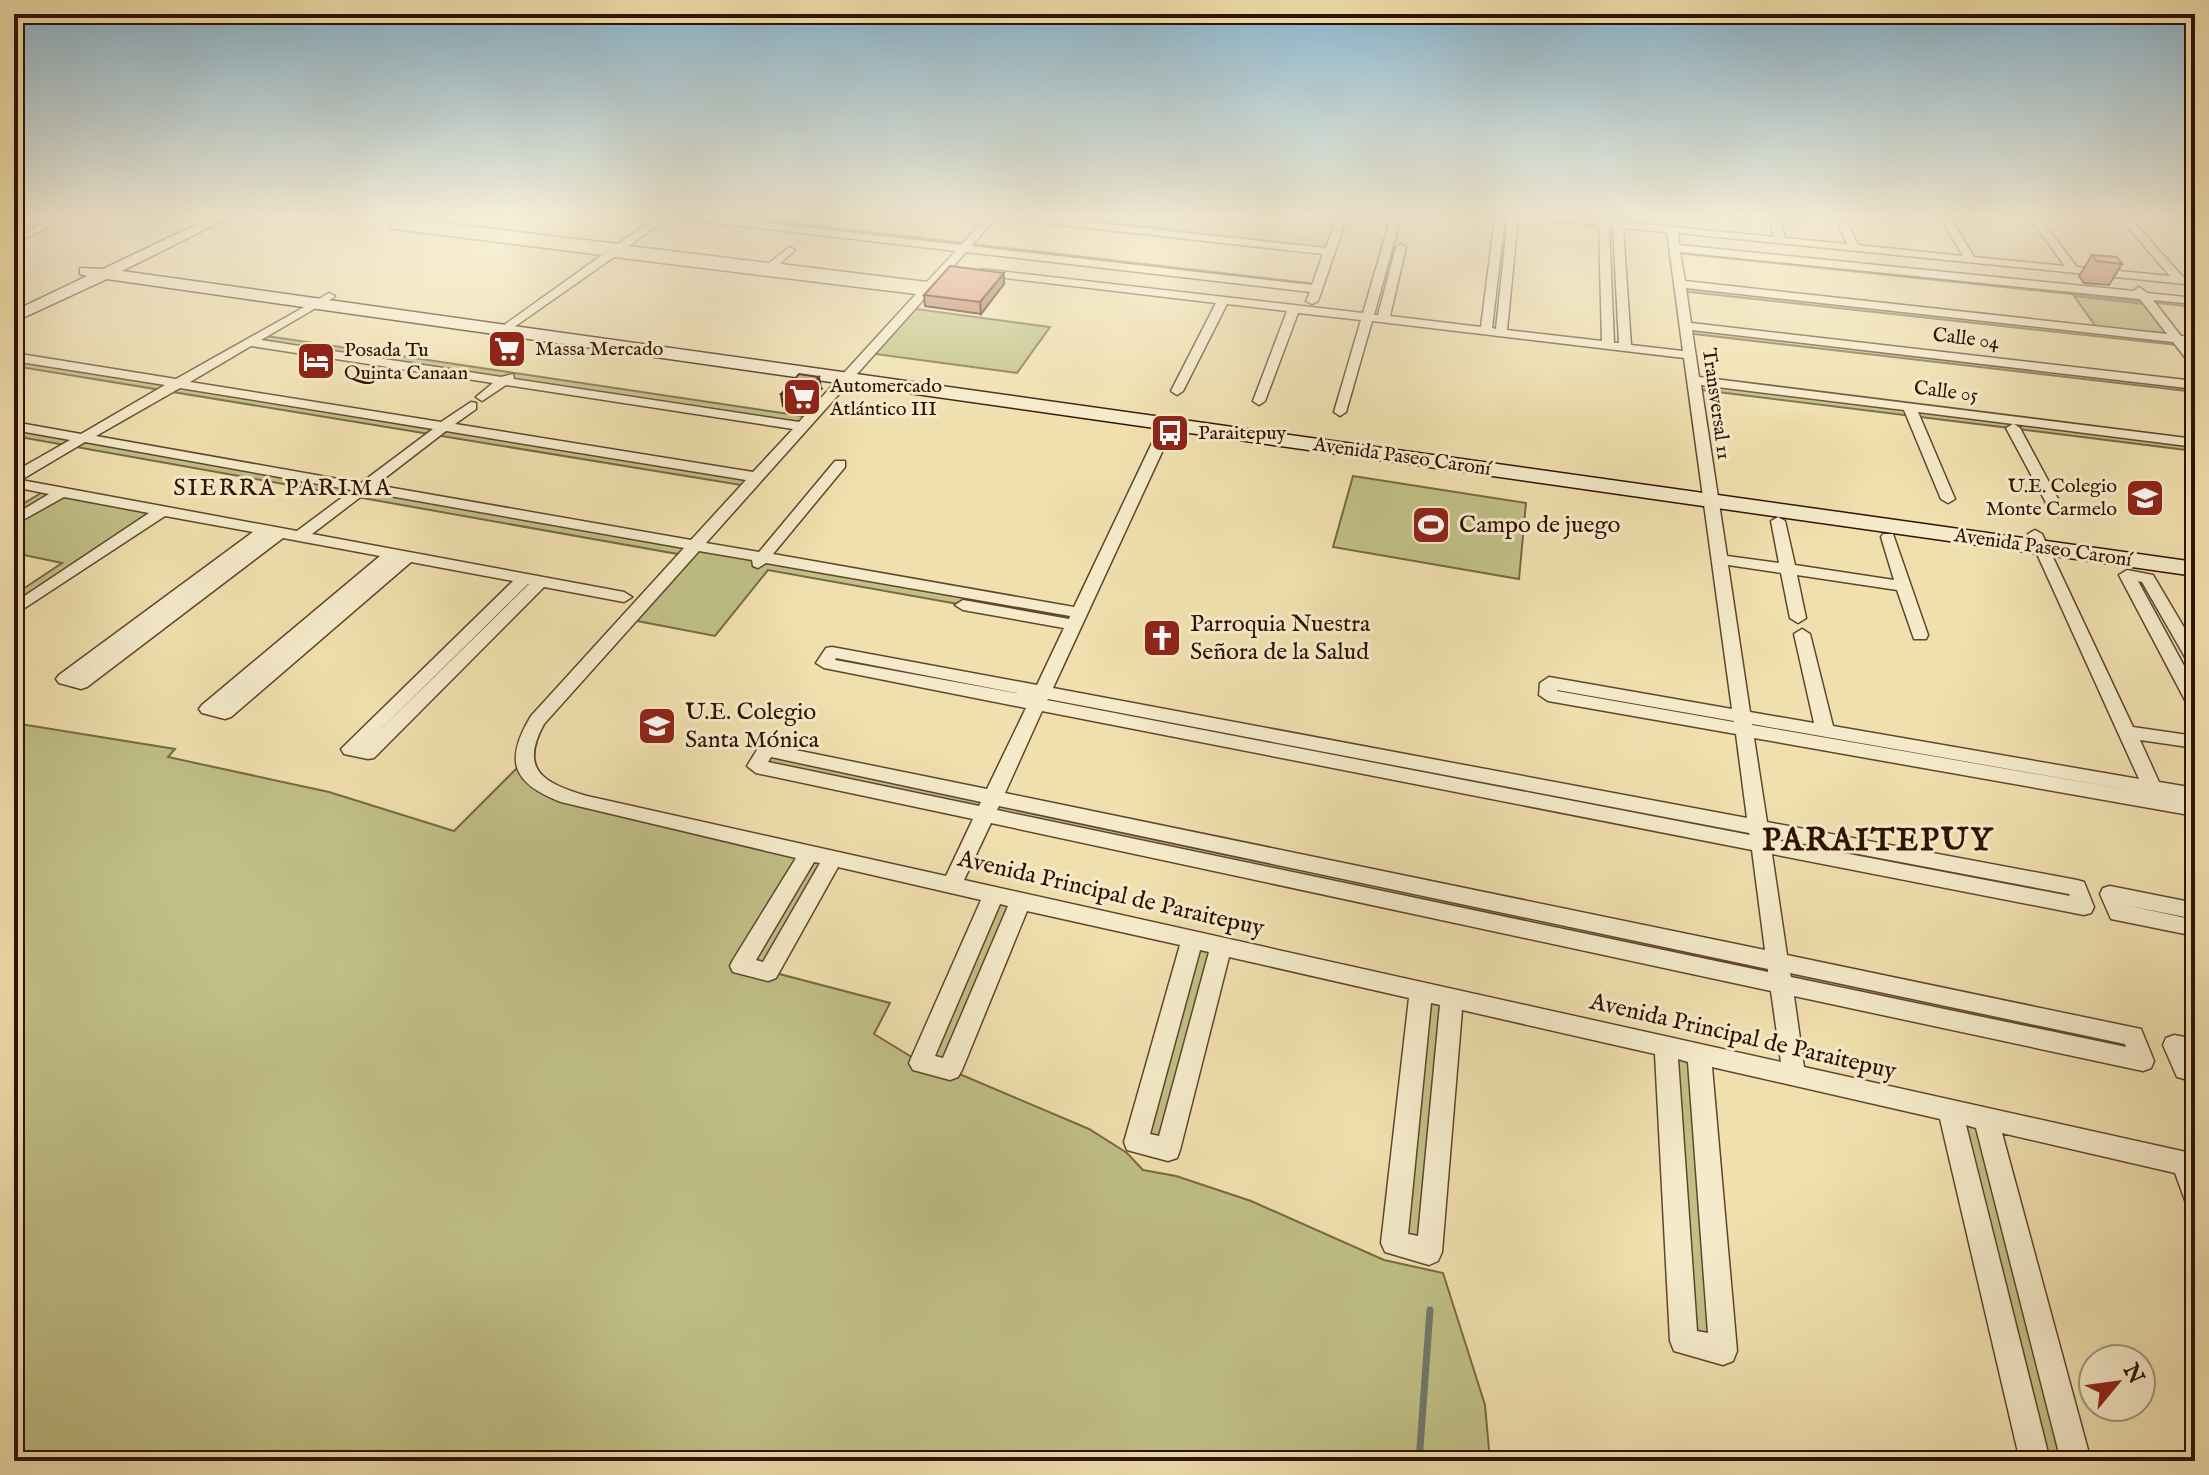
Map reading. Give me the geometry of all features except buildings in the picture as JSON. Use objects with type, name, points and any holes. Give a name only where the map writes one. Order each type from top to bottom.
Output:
[{"type":"street","points":[[14,305],[64,286]]},
{"type":"street","points":[[14,317],[70,286]]},
{"type":"street","name":"Avenida Paseo Caroní","points":[[222,286],[2038,541],[2195,569]]},
{"type":"street","name":"Avenida Paseo Caroní","points":[[239,286],[323,300]]},
{"type":"street","points":[[509,326],[566,286]]},
{"type":"street","points":[[900,286],[926,289]]},
{"type":"street","name":"Avenida Principal de Paraitepuy","points":[[929,286],[537,720],[523,742],[527,771],[542,787],[565,798],[2189,1164]]},
{"type":"street","points":[[1099,286],[1689,355]]},
{"type":"street","points":[[1308,311],[1317,286]]},
{"type":"street","points":[[1340,412],[1369,318],[1385,286]]},
{"type":"street","points":[[1383,320],[1385,286]]},
{"type":"street","points":[[1486,332],[1496,286]]},
{"type":"street","points":[[1501,286],[1501,333]]},
{"type":"street","points":[[1606,286],[1608,346]]},
{"type":"street","points":[[1620,286],[1625,348]]},
{"type":"street","points":[[2017,286],[2195,304]]},
{"type":"street","points":[[2136,286],[2187,343],[2195,362]]},
{"type":"street","points":[[1680,288],[2187,343]]},
{"type":"street","name":"Transversal 11","points":[[1680,288],[1794,1075]]},
{"type":"street","points":[[14,480],[323,300]]},
{"type":"street","points":[[1177,391],[1223,301]]},
{"type":"street","points":[[1259,401],[1294,309]]},
{"type":"street","name":"Calle 04","points":[[1686,330],[2195,385]]},
{"type":"street","points":[[255,339],[805,422]]},
{"type":"street","name":"Calle 04","points":[[1880,352],[2195,392]]},
{"type":"street","points":[[14,357],[171,387],[751,482]]},
{"type":"street","points":[[14,366],[171,387]]},
{"type":"street","name":"Avenida Paseo Caroní","points":[[849,374],[1168,424],[1709,494]]},
{"type":"street","points":[[300,536],[509,377]]},
{"type":"street","name":"Calle 05","points":[[1693,384],[2161,443],[2195,451]]},
{"type":"street","points":[[1910,412],[1948,499]]},
{"type":"street","points":[[952,885],[1168,424]]},
{"type":"street","points":[[2008,425],[2058,512]]},
{"type":"street","points":[[14,426],[76,442],[1078,619]]},
{"type":"street","points":[[14,436],[76,442]]},
{"type":"street","name":"Calle 05","points":[[2161,443],[2195,443]]},
{"type":"street","points":[[758,563],[840,464]]},
{"type":"street","points":[[14,480],[624,597]]},
{"type":"street","points":[[14,509],[55,490]]},
{"type":"street","points":[[14,521],[55,490]]},
{"type":"street","points":[[14,595],[155,509]]},
{"type":"street","points":[[14,610],[155,509]]},
{"type":"street","points":[[1778,521],[1825,731]]},
{"type":"street","points":[[273,531],[81,683],[65,679],[273,531]]},
{"type":"street","points":[[1888,537],[1920,635]]},
{"type":"street","points":[[2038,541],[2156,795]]},
{"type":"street","name":"Avenida Paseo Caroní","points":[[2038,541],[2195,556]]},
{"type":"street","points":[[400,555],[225,713],[208,709],[400,555]]},
{"type":"street","points":[[1719,559],[1904,586]]},
{"type":"street","points":[[2195,660],[2148,578],[2127,575],[2195,702]]},
{"type":"street","points":[[532,580],[368,753],[350,749],[532,580]]},
{"type":"street","points":[[1040,698],[824,663],[832,652],[1040,698],[1759,836],[2084,907],[2077,888],[1759,836]]},
{"type":"street","points":[[2195,795],[2156,795],[1743,723],[1548,695],[1549,683],[1743,723],[1825,731],[2156,795],[2195,809]]},
{"type":"street","points":[[2126,732],[2195,742]]},
{"type":"street","points":[[989,806],[766,750],[756,766],[989,806],[1779,973],[2143,1061],[2133,1036],[1779,973]]},
{"type":"street","points":[[809,853],[741,966],[768,972],[833,858]]},
{"type":"street","points":[[994,894],[921,1063],[950,1070],[1021,900]]},
{"type":"street","points":[[2195,911],[2110,894],[2118,913],[2195,928]]},
{"type":"street","points":[[1192,939],[1136,1142],[1168,1150],[1221,946]]},
{"type":"street","points":[[1421,991],[1394,1243],[1429,1252],[1452,998]]},
{"type":"street","points":[[2195,1049],[2174,1045],[2185,1070],[2195,1072]]},
{"type":"street","points":[[1666,1047],[1684,1341],[1723,1351],[1699,1054]]},
{"type":"street","points":[[1950,1110],[2035,1461]]},
{"type":"street","points":[[1986,1119],[2076,1461]]},
{"type":"street","points":[[2189,1164],[2195,1194]]},
{"type":"green space","points":[[1289,286],[1317,286],[1316,289]]},
{"type":"green space","points":[[1680,286],[1697,286],[2195,341],[2195,347],[1681,291]]},
{"type":"green space","points":[[1992,286],[2046,286],[2195,301],[2195,307]]},
{"type":"green space","points":[[2074,296],[2144,304],[2168,336],[2097,328]]},
{"type":"green space","points":[[909,308],[1050,327],[1017,373],[868,353]]},
{"type":"green space","points":[[1685,326],[2195,385],[2195,392],[1686,333]]},
{"type":"green space","points":[[260,335],[809,417],[801,426],[249,342]]},
{"type":"green space","points":[[14,357],[755,477],[747,486],[14,366]]},
{"type":"green space","points":[[1693,380],[2195,443],[2195,451],[1694,389]]},
{"type":"green space","points":[[14,426],[1081,613],[1075,625],[768,570],[715,636],[627,619],[683,555],[14,436]]},
{"type":"green space","name":"Campo de juego","points":[[1353,476],[1526,503],[1519,579],[1333,547]]},
{"type":"green space","points":[[48,489],[163,510],[14,610],[14,595],[62,563],[14,553],[14,509]]},
{"type":"green space","points":[[14,723],[175,749],[168,757],[329,792],[454,831],[523,762],[542,787],[833,858],[768,971],[890,1003],[874,1034],[920,1062],[994,894],[1021,900],[950,1070],[1089,1129],[1127,1153],[1143,1170],[1176,1176],[1251,1201],[1384,1260],[1443,1273],[1485,1405],[1490,1461],[14,1461]]},
{"type":"green space","points":[[766,750],[2133,1036],[2143,1061],[756,766]]},
{"type":"green space","points":[[1192,939],[1221,946],[1168,1150],[1136,1142]]},
{"type":"green space","points":[[1421,991],[1452,998],[1429,1252],[1394,1243]]},
{"type":"green space","points":[[1666,1047],[1699,1054],[1723,1351],[1684,1341]]},
{"type":"green space","points":[[1950,1110],[1986,1119],[2076,1461],[2035,1461]]},
{"type":"waterway","points":[[1419,1461],[1430,1310]]},
{"type":"place","name":"Massa Mercado","points":[[507,349]]},
{"type":"place","name":"Posada Tu Quinta Canaan","points":[[316,361]]},
{"type":"place","name":"Automercado Atlántico III","points":[[802,397]]},
{"type":"place","name":"Paraitepuy","points":[[1170,433]]},
{"type":"place","name":"U.E. Colegio Monte Carmelo","points":[[2145,498]]},
{"type":"place","name":"Campo de juego","points":[[1431,525]]},
{"type":"place","name":"Parroquia Nuestra Señora de la Salud","points":[[1162,638]]},
{"type":"place","name":"U.E. Colegio Santa Mónica","points":[[657,726]]},
{"type":"district","name":"SIERRA PARIMA","points":[[283,488]]},
{"type":"district","name":"PARAITEPUY","points":[[1878,841]]}]
